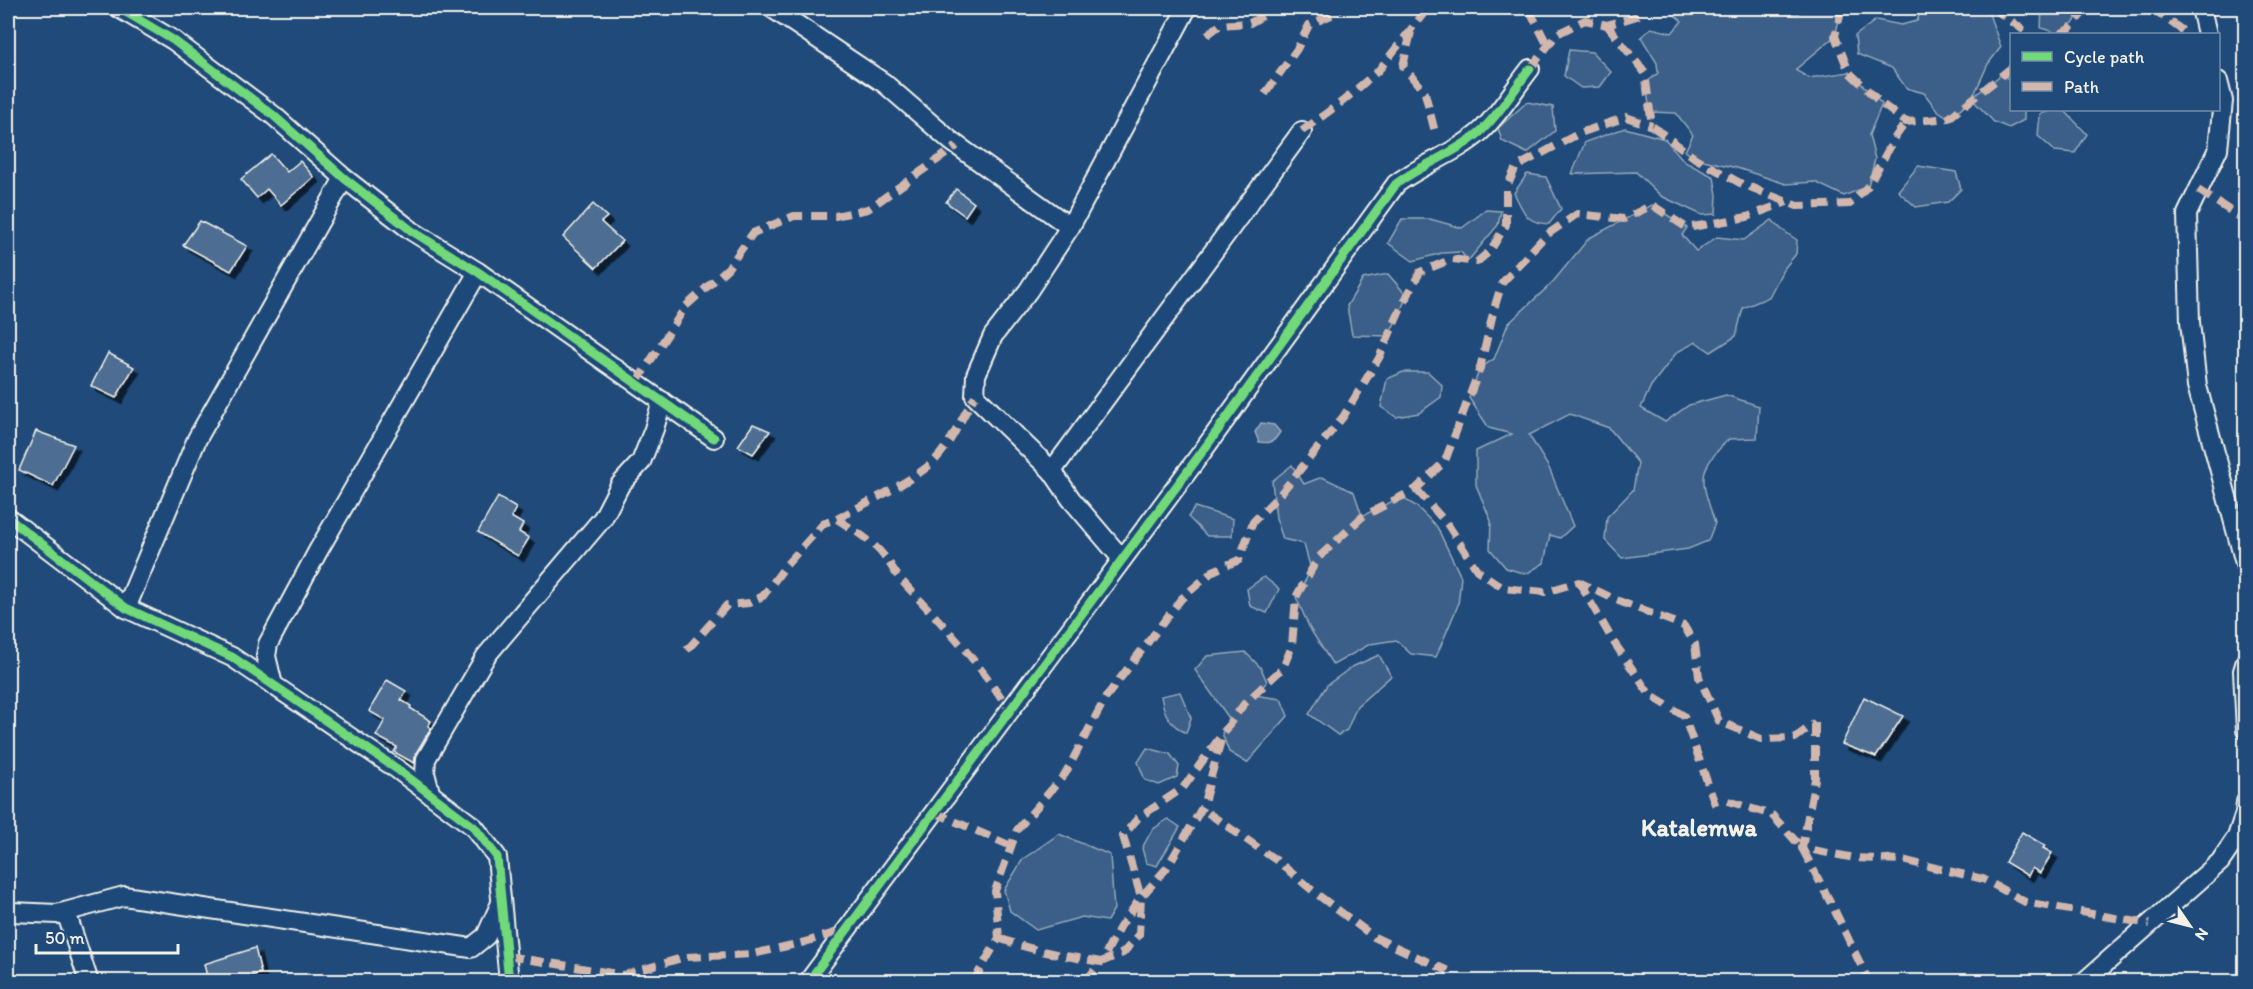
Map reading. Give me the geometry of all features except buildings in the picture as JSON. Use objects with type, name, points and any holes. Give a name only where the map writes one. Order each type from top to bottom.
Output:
[{"type":"street","points":[[119,8],[182,47],[273,116],[344,178],[412,231],[478,272],[714,438]]},
{"type":"street","points":[[772,8],[884,83],[957,146],[1070,226]]},
{"type":"street","points":[[1122,559],[1071,499],[1052,471],[975,396],[976,375],[993,336],[1028,291],[1070,226],[1187,8]]},
{"type":"street","points":[[2201,8],[2207,33]]},
{"type":"street","points":[[808,981],[1202,452],[1396,184],[1410,173],[1463,144],[1480,131],[1530,69]]},
{"type":"street","points":[[2220,89],[2223,101],[2218,149],[2187,214],[2190,322],[2197,386],[2246,567]]},
{"type":"street","points":[[1052,471],[1302,131]]},
{"type":"street","points":[[126,608],[197,439],[344,178]]},
{"type":"street","points":[[273,685],[266,656],[268,644],[318,551],[478,272]]},
{"type":"street","points":[[430,792],[425,773],[426,759],[486,656],[603,518],[620,485],[641,462],[662,401]]},
{"type":"street","points":[[8,518],[126,608],[232,657],[430,792],[474,827],[497,857],[509,981]]},
{"type":"street","points":[[232,657],[246,658],[257,654],[268,644]]},
{"type":"street","points":[[2246,661],[2243,671],[2246,730]]},
{"type":"street","points":[[397,769],[413,767],[426,759]]},
{"type":"street","points":[[2220,862],[2237,837],[2246,802]]},
{"type":"street","points":[[2084,981],[2246,837]]},
{"type":"street","points":[[8,914],[12,912],[57,914],[124,896],[471,948],[486,936],[501,901]]},
{"type":"street","points":[[66,912],[89,981]]},
{"type":"shaded area","points":[[1666,8],[1786,8],[1786,13],[1797,14],[1804,8],[1842,8],[1835,36],[1795,70],[1809,78],[1849,72],[1882,104],[1869,135],[1875,159],[1868,186],[1844,196],[1815,182],[1786,184],[1737,168],[1695,158],[1685,151],[1693,135],[1676,113],[1650,112],[1646,83],[1658,73],[1657,63],[1641,37],[1651,28],[1672,33],[1682,21]]},
{"type":"shaded area","points":[[1922,8],[1980,8],[1989,14],[2001,47],[1988,64],[1973,97],[2002,74],[2010,80],[2010,111],[2024,111],[2024,120],[2009,128],[1994,122],[1972,99],[1949,118],[1937,110],[1924,93],[1906,88],[1892,68],[1857,54],[1855,36],[1876,20],[1901,25],[1917,21]]},
{"type":"shaded area","points":[[2042,8],[2079,8],[2075,21],[2061,33],[2041,28]]},
{"type":"shaded area","points":[[1569,50],[1592,52],[1611,72],[1600,87],[1581,88],[1564,76]]},
{"type":"shaded area","points":[[1527,102],[1553,107],[1555,131],[1527,153],[1502,141],[1498,128]]},
{"type":"shaded area","points":[[2065,111],[2087,134],[2075,153],[2055,151],[2038,136],[2040,114]]},
{"type":"shaded area","points":[[1625,128],[1665,139],[1685,162],[1714,177],[1717,195],[1716,214],[1702,215],[1661,196],[1636,172],[1572,174],[1585,142]]},
{"type":"shaded area","points":[[1918,166],[1956,172],[1961,189],[1948,202],[1916,207],[1898,191]]},
{"type":"shaded area","points":[[1527,174],[1546,177],[1561,209],[1549,224],[1530,219],[1514,193]]},
{"type":"shaded area","points":[[1652,205],[1687,228],[1682,235],[1696,251],[1717,237],[1744,240],[1772,220],[1797,240],[1796,254],[1783,270],[1769,297],[1743,308],[1736,336],[1711,352],[1696,342],[1677,352],[1651,386],[1641,408],[1665,422],[1689,405],[1726,395],[1759,406],[1757,438],[1729,439],[1710,460],[1704,478],[1704,487],[1715,523],[1708,541],[1688,549],[1622,558],[1605,540],[1607,517],[1633,490],[1638,463],[1609,428],[1570,414],[1529,435],[1549,468],[1573,526],[1560,538],[1550,535],[1544,563],[1526,574],[1506,568],[1490,549],[1491,521],[1476,485],[1476,451],[1512,434],[1489,428],[1469,398],[1480,368],[1494,359],[1508,324],[1552,283],[1589,238]]},
{"type":"shaded area","points":[[1486,210],[1501,211],[1498,225],[1468,261],[1461,252],[1442,253],[1413,261],[1388,243],[1402,219],[1430,219],[1462,228]]},
{"type":"shaded area","points":[[1388,274],[1407,296],[1389,336],[1352,335],[1347,306],[1363,279]]},
{"type":"shaded area","points":[[1403,372],[1428,372],[1442,385],[1441,397],[1419,413],[1396,417],[1381,407],[1387,379]]},
{"type":"shaded area","points":[[1261,423],[1274,425],[1280,432],[1274,440],[1259,442],[1255,432]]},
{"type":"shaded area","points":[[1292,465],[1304,484],[1322,477],[1354,492],[1362,516],[1401,497],[1416,506],[1437,527],[1461,577],[1458,605],[1436,657],[1411,654],[1396,640],[1370,644],[1333,665],[1310,629],[1296,597],[1311,570],[1304,544],[1283,539],[1276,518],[1272,481]]},
{"type":"shaded area","points":[[1195,507],[1233,519],[1232,536],[1207,536],[1188,517]]},
{"type":"shaded area","points":[[1264,577],[1279,589],[1267,613],[1250,606],[1247,589]]},
{"type":"shaded area","points":[[1245,652],[1261,668],[1267,682],[1254,695],[1281,699],[1288,716],[1247,763],[1229,752],[1222,733],[1231,721],[1195,670],[1207,656]]},
{"type":"shaded area","points":[[1379,655],[1391,676],[1357,706],[1347,730],[1338,735],[1309,714],[1327,685],[1352,667]]},
{"type":"shaded area","points":[[1180,692],[1191,718],[1186,733],[1168,718],[1161,696]]},
{"type":"shaded area","points":[[1147,748],[1170,754],[1179,766],[1177,777],[1159,785],[1145,780],[1138,762]]},
{"type":"shaded area","points":[[1168,819],[1180,827],[1157,866],[1146,863],[1142,848],[1152,830]]},
{"type":"shaded area","points":[[1059,834],[1110,855],[1114,909],[1107,921],[1082,917],[1036,930],[1010,911],[1004,890],[1023,859]]},
{"type":"marked path","points":[[1207,35],[1220,25],[1250,23],[1276,8]]},
{"type":"marked path","points":[[1265,94],[1297,49],[1309,25],[1336,13],[1341,8]]},
{"type":"marked path","points":[[1302,131],[1343,101],[1378,71],[1428,8]]},
{"type":"marked path","points":[[1531,8],[1532,15],[1548,46]]},
{"type":"marked path","points":[[1530,69],[1557,34],[1585,20],[1607,25],[1637,16],[1643,8]]},
{"type":"marked path","points":[[1842,8],[1835,36],[1849,72],[1882,104],[1906,122],[1949,118],[2010,69]]},
{"type":"marked path","points":[[1853,8],[1869,11],[1884,8]]},
{"type":"marked path","points":[[1993,8],[2028,33]]},
{"type":"marked path","points":[[2062,33],[2069,29],[2087,8]]},
{"type":"marked path","points":[[2152,8],[2186,33]]},
{"type":"marked path","points":[[1607,25],[1645,73],[1652,126],[1695,158],[1740,183],[1797,206],[1850,204],[1868,186],[1906,122]]},
{"type":"marked path","points":[[1411,32],[1403,66],[1425,93],[1436,136]]},
{"type":"marked path","points":[[973,982],[999,938],[995,891],[1017,830],[1065,774],[1106,697],[1181,599],[1213,571],[1239,560],[1253,522],[1281,493],[1343,417],[1379,358],[1420,272],[1452,259],[1477,262],[1490,251],[1506,225],[1506,189],[1516,167],[1580,133],[1626,117],[1652,126]]},
{"type":"marked path","points":[[636,383],[686,306],[728,268],[753,233],[794,216],[835,216],[868,209],[957,146]]},
{"type":"marked path","points":[[2198,190],[2246,221]]},
{"type":"marked path","points":[[1085,982],[1101,962],[1123,953],[1139,935],[1141,897],[1123,836],[1138,818],[1183,788],[1244,704],[1283,668],[1292,646],[1296,597],[1318,558],[1362,517],[1416,489],[1445,461],[1480,368],[1502,283],[1545,236],[1577,214],[1624,219],[1652,205],[1687,228],[1747,217],[1787,202]]},
{"type":"marked path","points":[[837,519],[903,483],[936,459],[975,396]]},
{"type":"marked path","points":[[1416,489],[1448,525],[1477,570],[1503,588],[1545,592],[1579,582],[1616,600],[1684,626],[1695,644],[1699,677],[1719,721],[1761,739],[1795,738],[1815,723]]},
{"type":"marked path","points":[[687,650],[727,605],[749,603],[763,596],[787,564],[824,523],[837,519],[879,550],[900,579],[973,659],[1009,710]]},
{"type":"marked path","points":[[1579,582],[1613,641],[1650,695],[1684,716],[1716,807]]},
{"type":"marked path","points":[[1815,723],[1815,779],[1802,848],[1855,858],[1902,860],[1983,879],[2025,902],[2149,924]]},
{"type":"marked path","points":[[999,938],[1037,950],[1101,962],[1120,927],[1141,897],[1166,869],[1203,806],[1221,740]]},
{"type":"marked path","points":[[1728,801],[1772,815],[1802,848],[1869,982]]},
{"type":"marked path","points":[[934,812],[1011,846]]},
{"type":"marked path","points":[[1208,813],[1276,860],[1374,937],[1448,971]]},
{"type":"marked path","points":[[507,956],[624,975],[685,957],[753,954],[845,930]]},
{"type":"cycle path","points":[[119,8],[173,40],[273,115],[344,178],[412,231],[478,272],[714,438]]},
{"type":"cycle path","points":[[808,982],[1202,452],[1396,184],[1460,147],[1480,132],[1500,110],[1530,69]]},
{"type":"cycle path","points":[[8,518],[126,608],[232,657],[397,769],[474,827],[497,857],[509,982]]},
{"type":"district","name":"Katalemwa","points":[[1699,828]]}]
